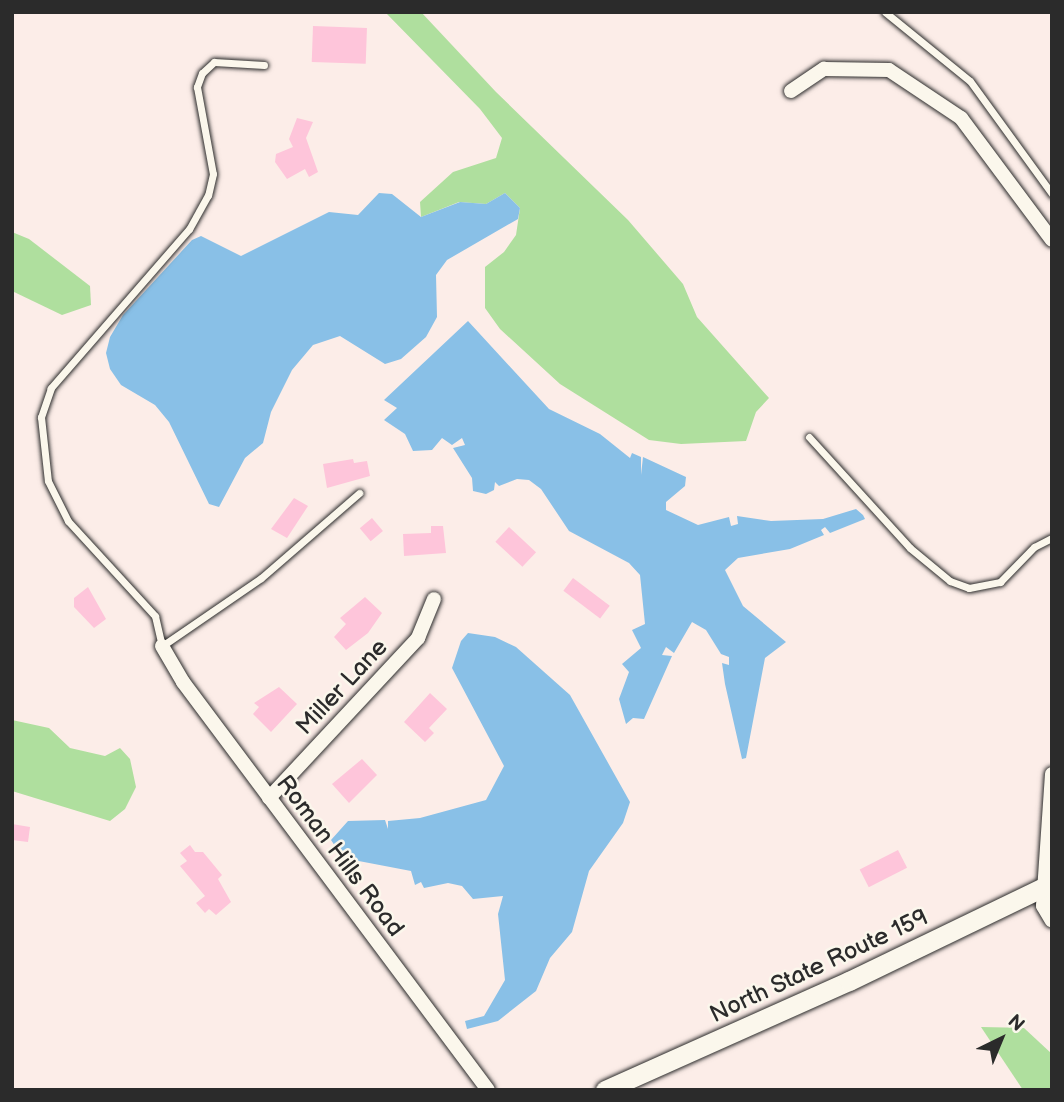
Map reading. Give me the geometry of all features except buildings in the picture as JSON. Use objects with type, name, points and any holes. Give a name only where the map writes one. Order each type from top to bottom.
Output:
[{"type":"main road","name":"North State Route 159","points":[[605,1090],[1047,885]]},
{"type":"street","points":[[791,91],[824,69],[889,70],[961,118],[1052,240]]},
{"type":"street","name":"Miller Lane","points":[[269,798],[418,638],[434,599]]},
{"type":"street","name":"Roman Hills Road","points":[[162,646],[183,682],[488,1090]]},
{"type":"street","points":[[1052,774],[1047,885],[1043,906],[1052,921]]},
{"type":"lane","points":[[885,12],[970,81],[1052,194]]},
{"type":"lane","points":[[264,65],[214,62],[202,73],[197,87],[213,174],[208,195],[189,229],[67,365],[51,388],[40,417],[48,481],[68,521],[155,616],[162,646],[261,578],[359,493]]},
{"type":"lane","points":[[809,437],[910,548],[950,581],[969,588],[1000,582],[1034,547],[1052,538]]},
{"type":"green space","points":[[385,12],[421,12],[496,92],[628,220],[683,284],[697,317],[769,398],[756,412],[746,441],[681,444],[649,440],[560,384],[500,329],[485,308],[485,267],[504,252],[516,235],[520,208],[505,193],[486,204],[459,202],[421,217],[420,202],[453,172],[496,158],[502,138],[480,109]]},
{"type":"green space","points":[[12,232],[29,239],[90,286],[91,305],[62,315],[12,291]]},
{"type":"green space","points":[[12,720],[49,728],[70,748],[105,756],[120,748],[130,759],[136,787],[125,809],[110,821],[12,791]]},
{"type":"green space","points":[[981,1027],[1024,1028],[1052,1054],[1052,1090],[1023,1090]]},
{"type":"water","points":[[379,193],[392,194],[421,217],[460,202],[486,204],[505,193],[520,208],[518,219],[447,260],[436,275],[437,317],[426,337],[401,359],[385,364],[340,336],[313,345],[292,370],[271,412],[263,443],[245,458],[219,507],[209,504],[169,422],[155,405],[121,385],[110,369],[106,353],[110,337],[123,315],[192,240],[201,236],[241,256],[329,212],[358,215]]},
{"type":"water","points":[[468,321],[549,409],[600,434],[630,458],[632,453],[641,457],[641,475],[643,457],[686,477],[685,486],[666,502],[666,510],[698,525],[729,517],[731,526],[738,524],[737,516],[771,521],[823,519],[856,509],[863,515],[865,519],[830,533],[825,527],[821,530],[824,535],[790,549],[738,558],[725,570],[743,606],[786,642],[765,658],[746,758],[742,759],[725,684],[722,663],[729,665],[729,657],[721,654],[706,630],[692,622],[674,653],[666,647],[662,655],[672,656],[644,719],[633,718],[626,724],[619,699],[629,672],[622,664],[641,648],[632,630],[645,624],[640,575],[629,563],[569,531],[541,489],[529,480],[517,479],[499,486],[495,482],[494,490],[486,494],[473,491],[472,478],[453,448],[465,445],[462,438],[452,445],[442,438],[432,450],[413,451],[405,434],[384,420],[397,408],[384,400]]},
{"type":"water","points":[[468,633],[495,637],[516,647],[570,695],[630,802],[623,823],[589,871],[572,932],[550,958],[536,991],[498,1021],[467,1029],[465,1021],[484,1016],[505,980],[498,914],[503,896],[473,899],[462,886],[448,883],[424,888],[421,882],[415,885],[411,871],[343,858],[331,840],[348,821],[385,820],[388,829],[388,821],[420,818],[486,800],[504,766],[452,668],[461,641]]}]
